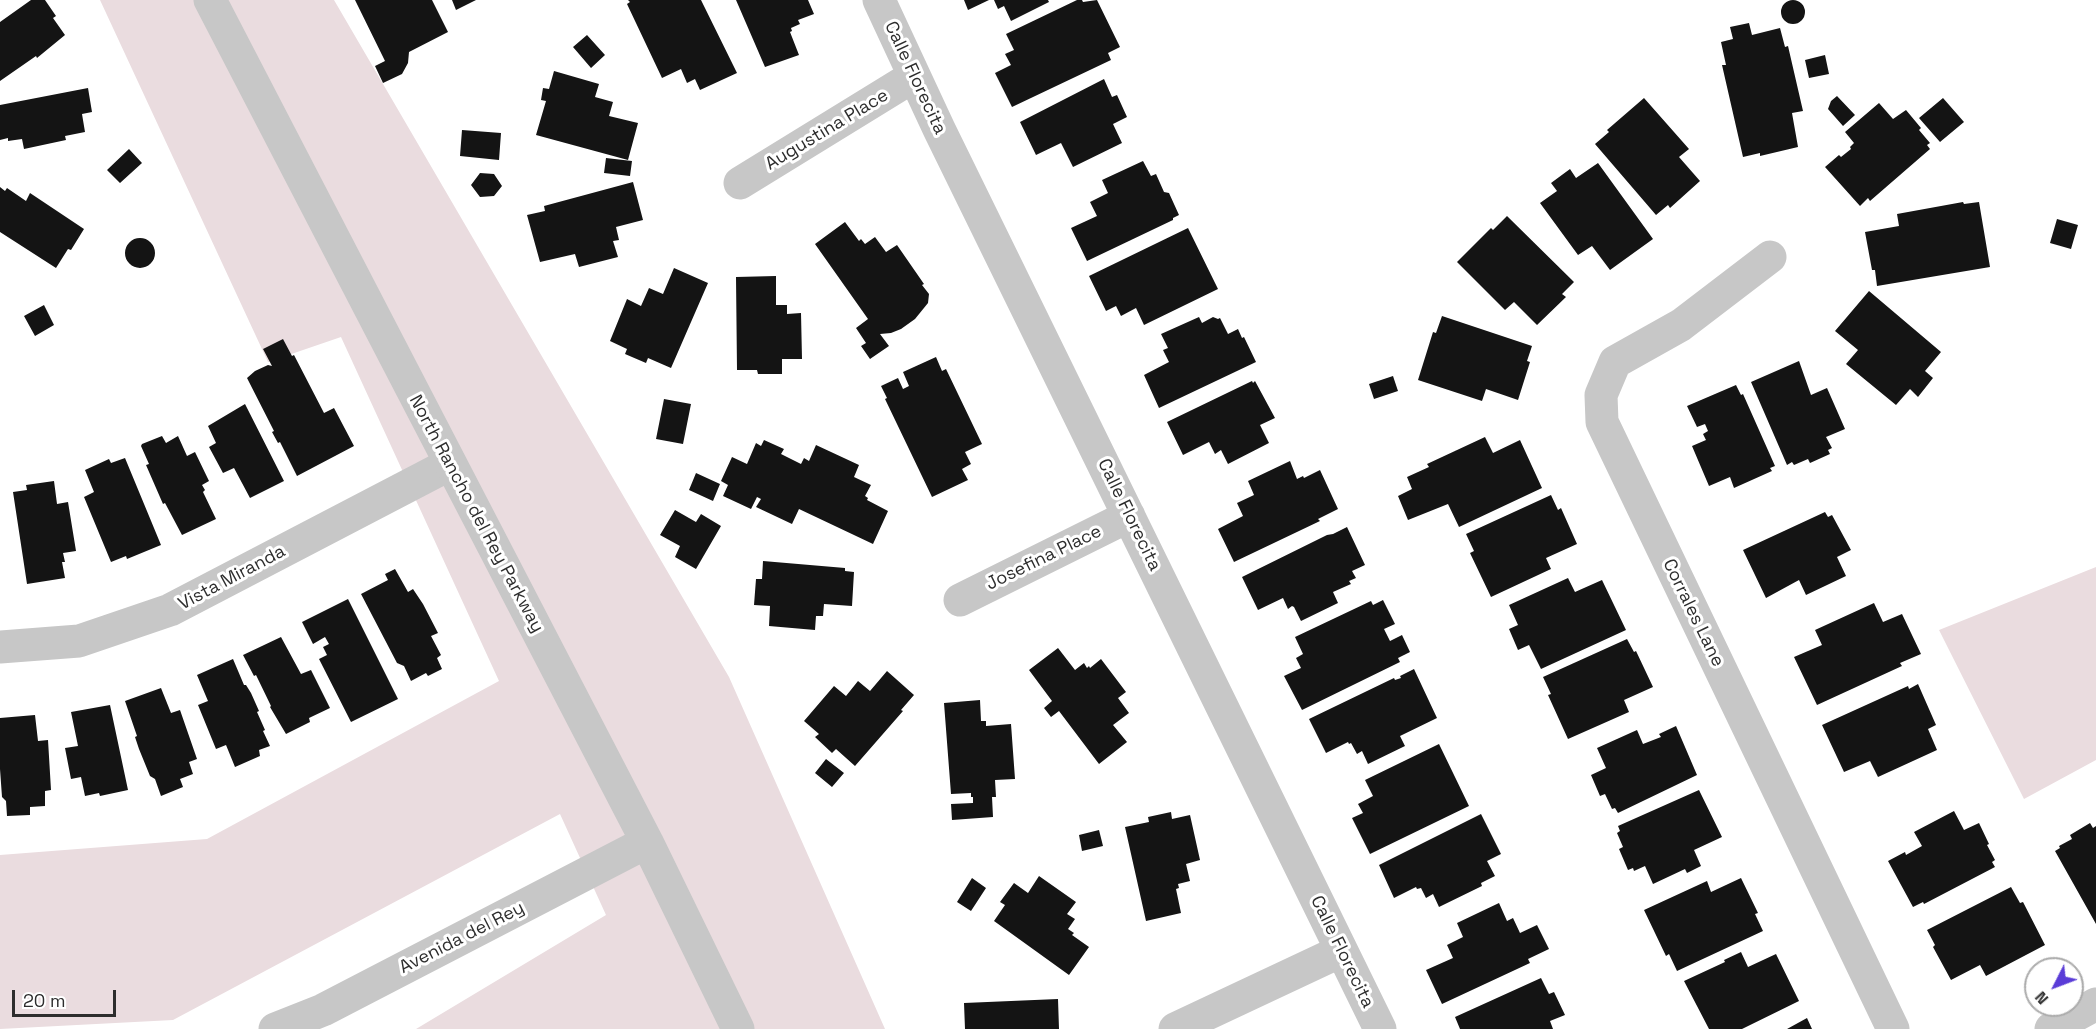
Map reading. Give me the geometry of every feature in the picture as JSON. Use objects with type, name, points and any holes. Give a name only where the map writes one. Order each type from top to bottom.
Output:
[{"type":"street","name":"North Rancho del Rey Parkway","points":[[210,0],[647,842],[738,1029]]},
{"type":"street","name":"Calle Florecita","points":[[879,0],[914,76],[1380,1029]]},
{"type":"street","name":"Augustina Place","points":[[740,183],[914,76]]},
{"type":"street","name":"Corrales Lane","points":[[1770,256],[1681,325],[1615,362],[1601,395],[1602,422],[1893,1029]]},
{"type":"street","name":"Vista Miranda","points":[[0,647],[79,641],[171,610],[450,464]]},
{"type":"street","name":"Josefina Place","points":[[960,600],[1129,516]]},
{"type":"street","name":"Avenida del Rey","points":[[275,1029],[323,1010],[647,842]]},
{"type":"street","points":[[1175,1029],[1341,951]]},
{"type":"street","points":[[2051,1029],[2096,1004]]},
{"type":"shaded area","points":[[100,0],[334,0],[729,677],[885,1029],[416,1029],[606,915],[560,814],[173,1020],[0,1029],[0,855],[207,839],[499,681],[341,337],[268,362]]},
{"type":"shaded area","points":[[2096,567],[2096,760],[2024,799],[1939,630]]},
{"type":"building","points":[[31,0],[45,0],[56,16],[53,18],[65,35],[37,58],[36,56],[0,81],[0,22]]},
{"type":"building","points":[[355,0],[432,0],[448,32],[409,52],[408,63],[402,74],[383,83],[375,66],[385,61]]},
{"type":"building","points":[[452,0],[476,0],[456,10]]},
{"type":"building","points":[[628,0],[701,0],[737,73],[700,90],[695,79],[687,83],[681,69],[662,78],[627,4],[630,2]]},
{"type":"building","points":[[736,0],[808,0],[814,14],[798,20],[800,24],[791,28],[790,32],[799,55],[765,67]]},
{"type":"building","points":[[964,0],[989,0],[968,10]]},
{"type":"building","points":[[994,0],[1048,0],[1049,2],[1011,21],[1004,6],[998,9]]},
{"type":"building","points":[[1077,0],[1083,2],[1097,0],[1120,47],[1108,53],[1111,60],[1012,107],[995,73],[1011,65],[1005,54],[1014,50],[1006,34]]},
{"type":"building","points":[[1793,0],[1802,3],[1805,12],[1802,21],[1793,24],[1784,21],[1781,12],[1784,3]]},
{"type":"building","points":[[1749,23],[1752,35],[1780,28],[1785,47],[1788,46],[1803,111],[1792,113],[1798,147],[1760,156],[1760,153],[1743,157],[1722,65],[1726,65],[1721,42],[1733,39],[1730,27]]},
{"type":"building","points":[[587,35],[605,55],[591,68],[573,47]]},
{"type":"building","points":[[1825,55],[1829,74],[1809,78],[1805,60]]},
{"type":"building","points":[[554,71],[599,84],[595,97],[613,102],[609,116],[638,123],[628,160],[536,135],[546,101],[541,100],[543,88],[549,89]]},
{"type":"building","points":[[1104,79],[1112,97],[1117,95],[1127,117],[1113,124],[1122,143],[1073,167],[1061,143],[1036,155],[1020,122]]},
{"type":"building","points":[[88,88],[92,112],[82,114],[85,132],[65,136],[66,140],[24,149],[22,139],[0,140],[0,105]]},
{"type":"building","points":[[1837,96],[1855,115],[1843,126],[1828,109],[1831,101]]},
{"type":"building","points":[[1644,98],[1689,149],[1679,157],[1700,181],[1670,208],[1668,205],[1656,215],[1595,144],[1609,132],[1607,130]]},
{"type":"building","points":[[1943,98],[1964,122],[1940,142],[1919,118]]},
{"type":"building","points":[[1879,103],[1893,119],[1906,110],[1921,128],[1919,130],[1930,143],[1927,145],[1930,149],[1870,201],[1868,198],[1860,206],[1825,167],[1839,155],[1841,157],[1851,149],[1854,143],[1845,132]]},
{"type":"building","points":[[462,130],[501,133],[499,160],[460,156]]},
{"type":"building","points":[[129,149],[142,163],[120,183],[107,170]]},
{"type":"building","points":[[606,158],[632,161],[630,176],[604,173]]},
{"type":"building","points":[[1143,161],[1151,176],[1156,174],[1164,192],[1169,193],[1179,215],[1087,261],[1071,228],[1097,216],[1090,202],[1108,193],[1102,180]]},
{"type":"building","points":[[1598,163],[1653,239],[1610,270],[1592,246],[1578,255],[1540,203],[1557,191],[1551,183],[1570,169],[1576,178]]},
{"type":"building","points":[[480,173],[494,174],[502,186],[494,196],[480,197],[471,185]]},
{"type":"building","points":[[633,182],[643,220],[616,227],[619,240],[613,241],[618,257],[579,267],[575,254],[540,262],[527,215],[545,211],[544,206]]},
{"type":"building","points":[[0,187],[5,191],[7,188],[26,201],[30,193],[84,229],[56,268],[0,232]]},
{"type":"building","points":[[1963,202],[1964,204],[1979,202],[1990,267],[1877,286],[1865,232],[1899,226],[1897,214]]},
{"type":"building","points":[[1507,216],[1574,282],[1562,294],[1566,297],[1537,325],[1514,302],[1505,310],[1457,262],[1491,228],[1493,230]]},
{"type":"building","points":[[2057,219],[2078,225],[2071,249],[2050,243]]},
{"type":"building","points":[[845,222],[859,241],[861,239],[865,244],[875,237],[886,252],[897,245],[929,294],[928,303],[915,319],[901,329],[880,334],[889,346],[870,359],[861,346],[866,343],[856,328],[868,319],[815,244]]},
{"type":"building","points":[[1188,228],[1218,289],[1144,325],[1136,308],[1121,316],[1116,306],[1106,311],[1089,276]]},
{"type":"building","points":[[140,238],[151,242],[155,253],[151,264],[140,268],[129,264],[125,253],[129,242]]},
{"type":"building","points":[[674,268],[708,283],[671,368],[648,358],[646,363],[625,354],[627,349],[610,341],[627,299],[641,306],[649,288],[663,294]]},
{"type":"building","points":[[776,276],[776,305],[787,305],[787,314],[801,313],[802,359],[782,359],[782,374],[758,374],[757,370],[737,370],[736,277]]},
{"type":"building","points":[[1869,291],[1941,352],[1925,371],[1933,378],[1918,397],[1910,389],[1896,405],[1846,364],[1858,350],[1835,331]]},
{"type":"building","points":[[44,305],[54,325],[35,336],[24,316]]},
{"type":"building","points":[[1442,316],[1532,346],[1527,361],[1530,362],[1518,400],[1486,389],[1482,401],[1418,380],[1433,332],[1436,333]]},
{"type":"building","points":[[1199,317],[1202,323],[1213,317],[1220,318],[1228,334],[1238,329],[1256,362],[1159,408],[1144,375],[1169,362],[1163,350],[1168,348],[1161,334]]},
{"type":"building","points":[[283,339],[292,356],[294,355],[324,413],[334,408],[354,446],[297,476],[280,442],[278,443],[272,432],[274,431],[247,378],[255,371],[268,365],[272,366],[263,349]]},
{"type":"building","points":[[936,357],[942,371],[946,369],[982,444],[965,452],[971,464],[962,469],[968,480],[932,497],[881,386],[898,378],[903,389],[909,386],[903,372]]},
{"type":"building","points":[[1799,361],[1811,395],[1827,388],[1845,429],[1826,437],[1832,448],[1828,450],[1830,454],[1810,463],[1808,459],[1794,465],[1792,462],[1787,465],[1751,382]]},
{"type":"building","points":[[1393,376],[1398,391],[1374,399],[1369,384]]},
{"type":"building","points":[[1252,381],[1253,383],[1255,381],[1275,418],[1260,425],[1269,443],[1228,464],[1221,450],[1215,454],[1209,442],[1183,455],[1167,422]]},
{"type":"building","points":[[1736,385],[1741,395],[1743,394],[1775,466],[1770,468],[1772,471],[1734,488],[1730,477],[1709,486],[1692,446],[1706,440],[1703,434],[1708,431],[1705,424],[1697,427],[1687,406]]},
{"type":"building","points":[[664,399],[691,404],[683,444],[656,439]]},
{"type":"building","points":[[245,404],[284,481],[250,498],[234,468],[223,473],[209,447],[216,443],[208,426]]},
{"type":"building","points":[[162,436],[166,443],[178,436],[187,456],[195,452],[209,481],[202,485],[205,490],[203,492],[216,519],[182,535],[165,503],[163,504],[146,465],[149,464],[141,446]]},
{"type":"building","points":[[1485,437],[1493,453],[1520,440],[1542,488],[1459,527],[1448,504],[1408,520],[1398,496],[1412,489],[1407,477],[1429,467],[1427,464]]},
{"type":"building","points":[[764,440],[784,449],[781,454],[801,464],[804,458],[809,461],[816,445],[859,465],[854,477],[871,485],[865,496],[867,500],[888,511],[873,544],[799,509],[792,524],[756,507],[761,499],[757,497],[751,509],[723,496],[728,485],[721,481],[732,457],[747,464],[756,443],[761,446]]},
{"type":"building","points":[[125,458],[161,545],[127,559],[126,556],[111,562],[84,497],[94,492],[85,470],[109,459],[111,463]]},
{"type":"building","points":[[1290,461],[1297,479],[1320,470],[1338,509],[1318,519],[1320,521],[1234,562],[1218,529],[1243,516],[1237,503],[1254,495],[1248,481]]},
{"type":"building","points":[[696,473],[720,484],[713,501],[689,490]]},
{"type":"building","points":[[54,481],[57,504],[68,502],[76,551],[63,553],[65,578],[27,584],[13,492],[27,490],[26,485]]},
{"type":"building","points":[[1551,495],[1558,510],[1561,508],[1577,544],[1546,558],[1551,569],[1491,597],[1470,553],[1474,551],[1466,534]]},
{"type":"building","points":[[675,510],[696,522],[701,514],[721,526],[696,569],[675,557],[680,546],[660,535]]},
{"type":"building","points":[[1825,512],[1828,517],[1832,515],[1851,550],[1837,557],[1846,576],[1806,595],[1799,580],[1766,598],[1743,550]]},
{"type":"building","points":[[1347,527],[1365,565],[1352,571],[1356,578],[1349,581],[1351,584],[1333,592],[1338,603],[1301,621],[1294,607],[1288,609],[1283,598],[1258,610],[1242,577]]},
{"type":"building","points":[[763,561],[845,568],[845,571],[854,572],[852,606],[824,604],[823,616],[816,616],[815,630],[769,626],[770,606],[754,605],[756,579],[762,579]]},
{"type":"building","points":[[395,569],[408,592],[413,589],[438,633],[431,636],[441,655],[437,658],[442,669],[428,676],[426,673],[411,681],[404,666],[397,663],[361,594],[388,580],[385,574]]},
{"type":"building","points":[[1568,578],[1575,592],[1602,580],[1626,630],[1541,669],[1529,645],[1518,650],[1509,629],[1518,625],[1509,605]]},
{"type":"building","points":[[348,599],[398,699],[351,722],[319,659],[327,655],[323,647],[329,644],[325,637],[313,644],[302,622]]},
{"type":"building","points":[[1383,600],[1395,624],[1384,629],[1390,641],[1402,635],[1410,652],[1398,658],[1400,662],[1302,710],[1284,676],[1301,668],[1296,658],[1303,654],[1295,637],[1371,601],[1373,605]]},
{"type":"building","points":[[1874,603],[1883,622],[1902,614],[1921,654],[1900,663],[1902,666],[1817,705],[1794,657],[1822,645],[1815,630]]},
{"type":"building","points":[[281,637],[301,674],[311,670],[330,708],[309,718],[310,722],[286,734],[270,707],[256,675],[254,676],[243,655]]},
{"type":"building","points":[[1627,639],[1634,652],[1636,651],[1653,687],[1624,700],[1629,712],[1568,739],[1548,695],[1551,694],[1543,677]]},
{"type":"building","points":[[1058,648],[1075,670],[1084,663],[1087,668],[1089,666],[1090,668],[1101,659],[1126,692],[1118,698],[1129,713],[1113,725],[1127,742],[1099,764],[1059,711],[1051,717],[1044,708],[1052,701],[1029,670]]},
{"type":"building","points":[[233,659],[259,711],[257,712],[270,746],[259,750],[260,756],[235,767],[226,745],[216,749],[198,705],[208,701],[197,675]]},
{"type":"building","points":[[1414,669],[1437,718],[1400,736],[1405,746],[1368,764],[1362,751],[1357,754],[1348,742],[1326,753],[1309,719],[1394,678],[1395,680],[1401,678],[1400,676]]},
{"type":"building","points":[[887,671],[914,695],[855,766],[836,749],[832,753],[815,737],[819,734],[804,721],[834,686],[846,696],[858,681],[870,691]]},
{"type":"building","points":[[1918,684],[1936,725],[1928,729],[1937,750],[1878,777],[1870,761],[1844,772],[1822,725],[1908,686],[1909,689]]},
{"type":"building","points":[[161,688],[171,713],[180,710],[197,759],[189,762],[193,774],[180,779],[183,787],[161,796],[139,749],[125,701]]},
{"type":"building","points":[[980,700],[981,721],[986,721],[986,726],[1011,724],[1015,779],[995,780],[996,797],[992,797],[993,817],[952,820],[951,804],[973,803],[973,797],[971,793],[951,794],[944,703]]},
{"type":"building","points":[[110,705],[128,790],[100,796],[99,793],[85,796],[81,777],[71,779],[65,748],[78,746],[71,712]]},
{"type":"building","points":[[35,715],[38,741],[48,740],[51,790],[45,791],[45,806],[30,807],[30,815],[7,816],[6,801],[2,797],[0,769],[0,718]]},
{"type":"building","points":[[1676,726],[1697,775],[1618,813],[1615,808],[1612,809],[1605,794],[1600,796],[1591,775],[1606,768],[1597,748],[1637,730],[1643,744],[1661,737],[1659,734]]},
{"type":"building","points":[[1439,744],[1469,806],[1370,854],[1352,818],[1363,813],[1358,804],[1373,796],[1365,780]]},
{"type":"building","points":[[826,759],[844,773],[832,787],[815,773]]},
{"type":"building","points":[[1699,790],[1722,837],[1694,850],[1701,866],[1687,873],[1685,869],[1653,884],[1645,866],[1634,871],[1633,868],[1628,870],[1619,849],[1623,847],[1617,833],[1620,831],[1618,826]]},
{"type":"building","points":[[1954,811],[1964,830],[1979,823],[1995,860],[1992,862],[1995,867],[1924,904],[1923,902],[1913,907],[1888,861],[1922,846],[1914,832]]},
{"type":"building","points":[[1171,812],[1172,819],[1190,815],[1200,860],[1186,864],[1190,881],[1178,884],[1179,888],[1176,889],[1181,913],[1146,921],[1125,827],[1149,822],[1148,817]]},
{"type":"building","points":[[1481,814],[1501,854],[1487,861],[1495,876],[1481,883],[1482,886],[1439,907],[1433,894],[1426,898],[1421,888],[1416,887],[1394,898],[1379,865]]},
{"type":"building","points":[[2090,823],[2093,828],[2096,826],[2096,924],[2055,851],[2072,839],[2070,835]]},
{"type":"building","points":[[1099,830],[1103,846],[1082,851],[1079,835]]},
{"type":"building","points":[[1039,876],[1076,902],[1067,914],[1075,919],[1068,929],[1074,933],[1072,935],[1089,947],[1069,975],[994,921],[1005,905],[1000,902],[1014,883],[1028,893]]},
{"type":"building","points":[[972,878],[986,888],[971,911],[957,902]]},
{"type":"building","points":[[1741,878],[1758,913],[1755,914],[1763,931],[1677,971],[1669,954],[1666,956],[1644,910],[1707,881],[1711,892]]},
{"type":"building","points":[[2011,887],[2020,903],[2023,902],[2045,945],[1986,976],[1980,965],[1951,980],[1933,947],[1935,945],[1927,930]]},
{"type":"building","points":[[1499,903],[1507,921],[1513,918],[1520,933],[1537,925],[1549,949],[1528,959],[1530,963],[1442,1004],[1426,970],[1453,958],[1447,945],[1463,937],[1457,923]]},
{"type":"building","points":[[1741,952],[1748,967],[1776,954],[1799,1001],[1742,1029],[1709,1029],[1684,981]]},
{"type":"building","points":[[1541,978],[1549,994],[1554,992],[1565,1015],[1550,1021],[1553,1029],[1460,1029],[1455,1017]]},
{"type":"building","points":[[1058,999],[1059,1029],[965,1029],[964,1003]]},
{"type":"building","points":[[1807,1018],[1812,1029],[1787,1029]]}]
